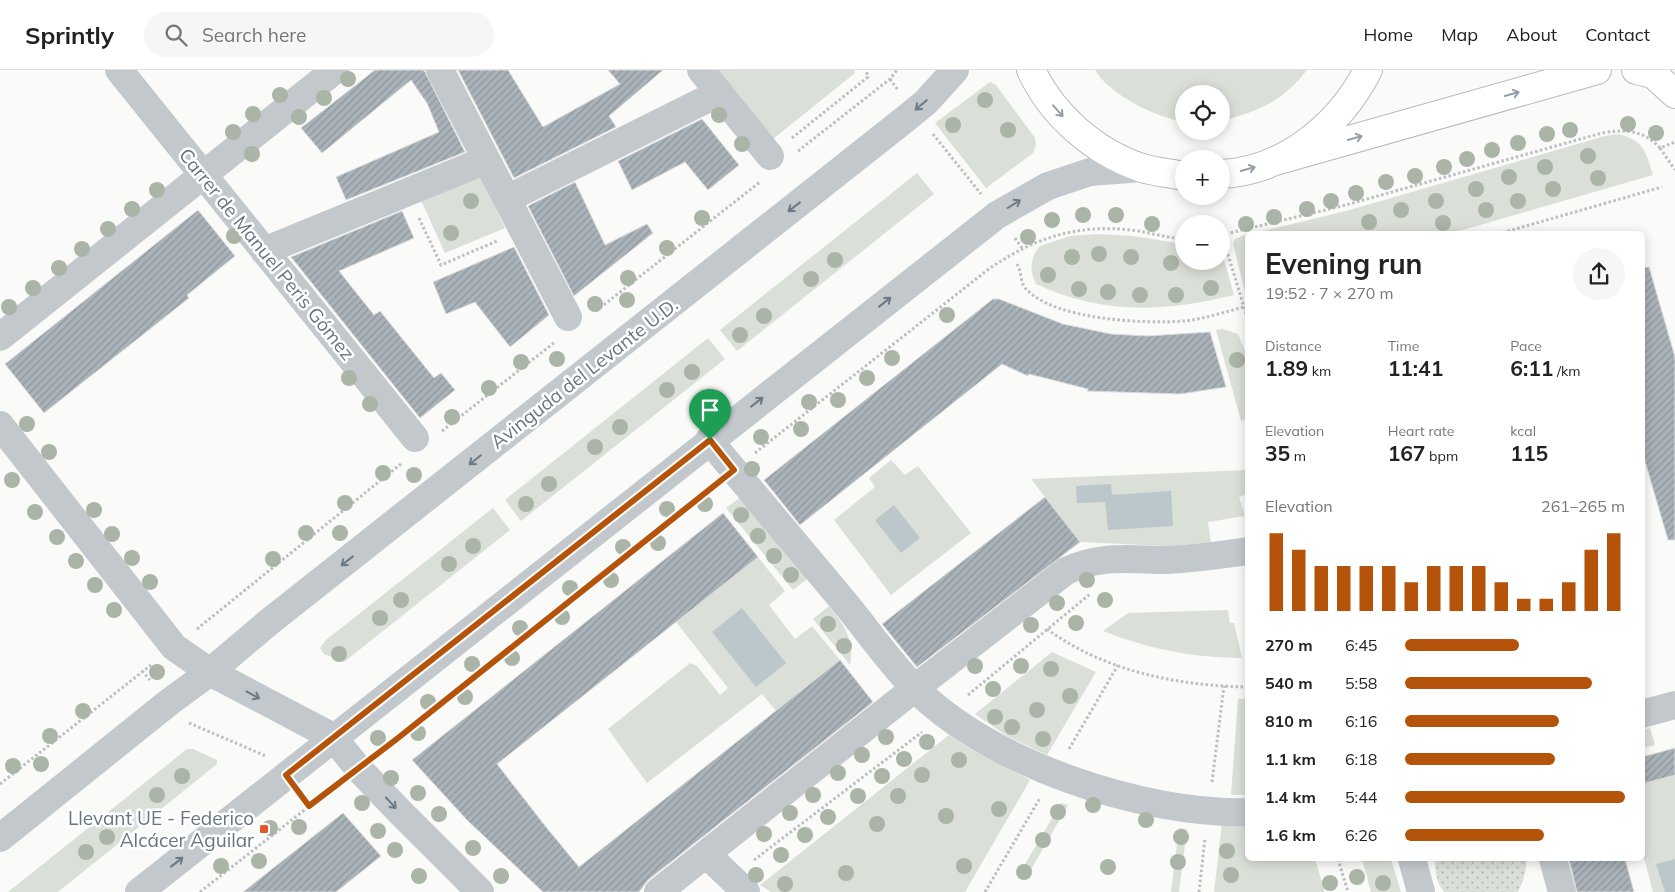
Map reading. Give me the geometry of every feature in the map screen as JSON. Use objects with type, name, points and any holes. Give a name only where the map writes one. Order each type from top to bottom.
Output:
[{"type":"main road","points":[[1031,70],[1054,106],[1082,135],[1111,154],[1142,168],[1175,174]]},
{"type":"main road","points":[[1275,161],[1307,143],[1334,119],[1357,91],[1368,70]]},
{"type":"main road","points":[[1230,174],[1597,70]]},
{"type":"main road","points":[[1636,70],[1653,74],[1675,94]]},
{"type":"street","name":"Carrer de Manuel Peris Gómez","points":[[119,70],[419,444]]},
{"type":"street","points":[[0,337],[335,70]]},
{"type":"street","points":[[440,70],[572,324]]},
{"type":"street","points":[[701,70],[775,163]]},
{"type":"street","name":"Avinguda del Levante U.D.","points":[[0,838],[168,703],[210,672],[269,622],[904,120],[926,102],[954,70]]},
{"type":"street","points":[[507,200],[719,93]]},
{"type":"street","points":[[264,251],[486,160]]},
{"type":"street","points":[[139,892],[997,215],[1048,186],[1090,172],[1142,168]]},
{"type":"street","points":[[0,425],[174,647],[210,672],[334,737],[358,768],[480,892]]},
{"type":"street","points":[[710,440],[915,688],[975,736],[1012,756],[1054,774],[1134,797],[1208,811],[1245,812]]},
{"type":"street","points":[[658,892],[1066,571],[1085,562],[1107,558],[1169,560],[1245,551]]},
{"type":"street","points":[[1645,713],[1675,705]]},
{"type":"street","points":[[706,854],[746,892]]},
{"type":"street","points":[[1413,861],[1421,892]]},
{"type":"street","points":[[1554,861],[1562,892]]},
{"type":"path","points":[[775,163],[868,77],[866,70]]},
{"type":"path","points":[[194,632],[419,444],[775,163],[890,79],[897,70]]},
{"type":"path","points":[[890,79],[900,92]]},
{"type":"path","points":[[927,128],[982,195]]},
{"type":"path","points":[[1230,233],[1342,206],[1602,133],[1619,130],[1635,132],[1651,138],[1675,170]]},
{"type":"path","points":[[1660,148],[1675,142]]},
{"type":"path","points":[[1508,231],[1662,187]]},
{"type":"path","points":[[407,193],[441,266],[522,229]]},
{"type":"path","points":[[200,892],[398,738],[990,268],[1022,248],[1069,232],[1103,229],[1132,230],[1175,237]]},
{"type":"path","points":[[1016,239],[1022,248]]},
{"type":"path","points":[[1230,259],[1245,303]]},
{"type":"path","points":[[1018,264],[1024,287],[1035,298],[1057,307],[1091,316],[1126,322],[1186,321],[1245,306]]},
{"type":"path","points":[[1047,629],[1066,643],[1089,654],[1142,673],[1196,683],[1245,687]]},
{"type":"path","points":[[0,784],[157,660]]},
{"type":"path","points":[[142,671],[182,719],[273,760],[309,806]]},
{"type":"path","points":[[1339,861],[1348,892]]},
{"type":"shaded area","points":[[719,70],[854,70],[855,73],[773,139]]},
{"type":"shaded area","points":[[1095,70],[1307,70],[1279,98],[1258,109],[1230,118],[1230,85],[1175,85],[1175,119],[1161,116],[1135,104],[1111,88]]},
{"type":"shaded area","points":[[990,82],[996,85],[1035,138],[1036,145],[1033,153],[986,188],[935,123]]},
{"type":"shaded area","points":[[1619,134],[1639,144],[1646,153],[1653,175],[1459,231],[1263,231],[1346,211],[1605,136]]},
{"type":"shaded area","points":[[479,173],[505,228],[445,253],[420,198]]},
{"type":"shaded area","points":[[917,173],[934,194],[737,351],[720,330]]},
{"type":"shaded area","points":[[1096,234],[1133,236],[1175,243],[1175,270],[1227,270],[1234,295],[1183,305],[1134,308],[1109,306],[1085,301],[1036,284],[1032,274],[1032,260],[1040,246],[1070,236]]},
{"type":"shaded area","points":[[1245,235],[1245,292],[1233,244],[1235,239]]},
{"type":"shaded area","points":[[1223,329],[1238,334],[1245,351],[1245,420],[1241,421],[1216,330]]},
{"type":"shaded area","points":[[708,338],[725,359],[521,521],[505,500]]},
{"type":"shaded area","points":[[891,460],[905,475],[918,466],[971,533],[891,595],[834,520],[875,487],[869,478]]},
{"type":"shaded area","points":[[1245,470],[1245,495],[1239,497],[1245,516],[1208,522],[1211,543],[1185,547],[1080,542],[1031,479]]},
{"type":"shaded area","points":[[1111,484],[1112,495],[1171,491],[1173,526],[1108,530],[1105,502],[1077,503],[1076,486]]},
{"type":"shaded area","points":[[741,497],[807,579],[793,590],[726,508]]},
{"type":"shaded area","points":[[894,505],[920,538],[901,553],[875,520]]},
{"type":"shaded area","points":[[493,508],[510,530],[344,662],[324,654],[320,648],[326,640]]},
{"type":"shaded area","points":[[758,557],[785,591],[769,605],[795,639],[812,626],[840,660],[776,711],[762,694],[647,783],[608,729],[690,663],[697,666],[720,695],[728,688],[676,622]]},
{"type":"shaded area","points":[[829,606],[844,626],[850,641],[850,665],[813,619]]},
{"type":"shaded area","points":[[742,608],[786,663],[756,687],[712,632]]},
{"type":"shaded area","points":[[1228,610],[1230,623],[1234,623],[1242,658],[1224,658],[1171,651],[1137,643],[1103,631],[1128,613]]},
{"type":"shaded area","points":[[1052,652],[1096,672],[1047,755],[1007,736],[975,714]]},
{"type":"shaded area","points":[[1238,699],[1245,699],[1245,795],[1231,795]]},
{"type":"shaded area","points":[[1650,728],[1655,745],[1645,748],[1645,729]]},
{"type":"shaded area","points":[[949,735],[969,748],[1030,780],[965,892],[771,892],[760,885]]},
{"type":"shaded area","points":[[187,749],[193,749],[217,760],[217,764],[58,892],[8,892]]},
{"type":"shaded area","points":[[1675,775],[1675,892],[1653,892],[1645,861],[1645,783]]},
{"type":"shaded area","points":[[1061,803],[1068,805],[1025,880],[1018,876]]},
{"type":"shaded area","points":[[1222,823],[1245,823],[1245,861],[1316,861],[1325,892],[1214,892]]},
{"type":"shaded area","points":[[1179,828],[1187,829],[1179,892],[1171,892]]},
{"type":"shaded area","points":[[1675,859],[1675,892],[1665,892],[1656,864]]},
{"type":"shaded area","points":[[1363,861],[1392,861],[1401,892],[1371,892]]},
{"type":"shaded area","points":[[1435,861],[1526,861],[1523,880],[1518,892],[1444,892],[1436,876]]},
{"type":"building","points":[[375,70],[424,70],[465,152],[346,200],[336,177],[439,132],[427,103],[411,80],[322,153],[301,128]]},
{"type":"building","points":[[458,70],[508,70],[543,127],[620,84],[608,70],[663,70],[609,116],[616,127],[514,178]]},
{"type":"building","points":[[702,119],[739,165],[708,190],[685,162],[632,190],[618,161]]},
{"type":"building","points":[[575,182],[605,245],[647,224],[653,233],[574,296],[528,206]]},
{"type":"building","points":[[198,210],[235,256],[187,295],[189,298],[44,413],[5,364]]},
{"type":"building","points":[[402,211],[414,238],[339,271],[374,315],[380,311],[434,378],[441,373],[455,390],[420,418],[291,257]]},
{"type":"building","points":[[514,247],[549,315],[510,347],[475,302],[446,314],[433,282]]},
{"type":"building","points":[[1649,267],[1675,357],[1675,540],[1668,540],[1645,461],[1645,268]]},
{"type":"building","points":[[993,299],[999,299],[1063,324],[1111,334],[1147,336],[1210,332],[1226,387],[1180,394],[1087,391],[1088,389],[1029,374],[1028,376],[1002,364],[800,525],[764,480]]},
{"type":"building","points":[[1045,497],[1080,542],[917,667],[882,624]]},
{"type":"building","points":[[723,513],[758,557],[497,764],[546,827],[579,867],[840,660],[873,702],[648,880],[639,892],[543,892],[467,820],[412,760]]},
{"type":"building","points":[[1675,748],[1675,775],[1645,783],[1645,756]]},
{"type":"building","points":[[343,813],[381,856],[336,892],[243,892]]},
{"type":"building","points":[[1569,861],[1626,861],[1634,892],[1577,892]]},
{"type":"place","name":"Llevant UE - Federico Alcácer Aguilar","points":[[264,829]]},
{"type":"route","points":[[710,440],[734,470],[398,738],[309,806],[286,775],[710,440]]}]
